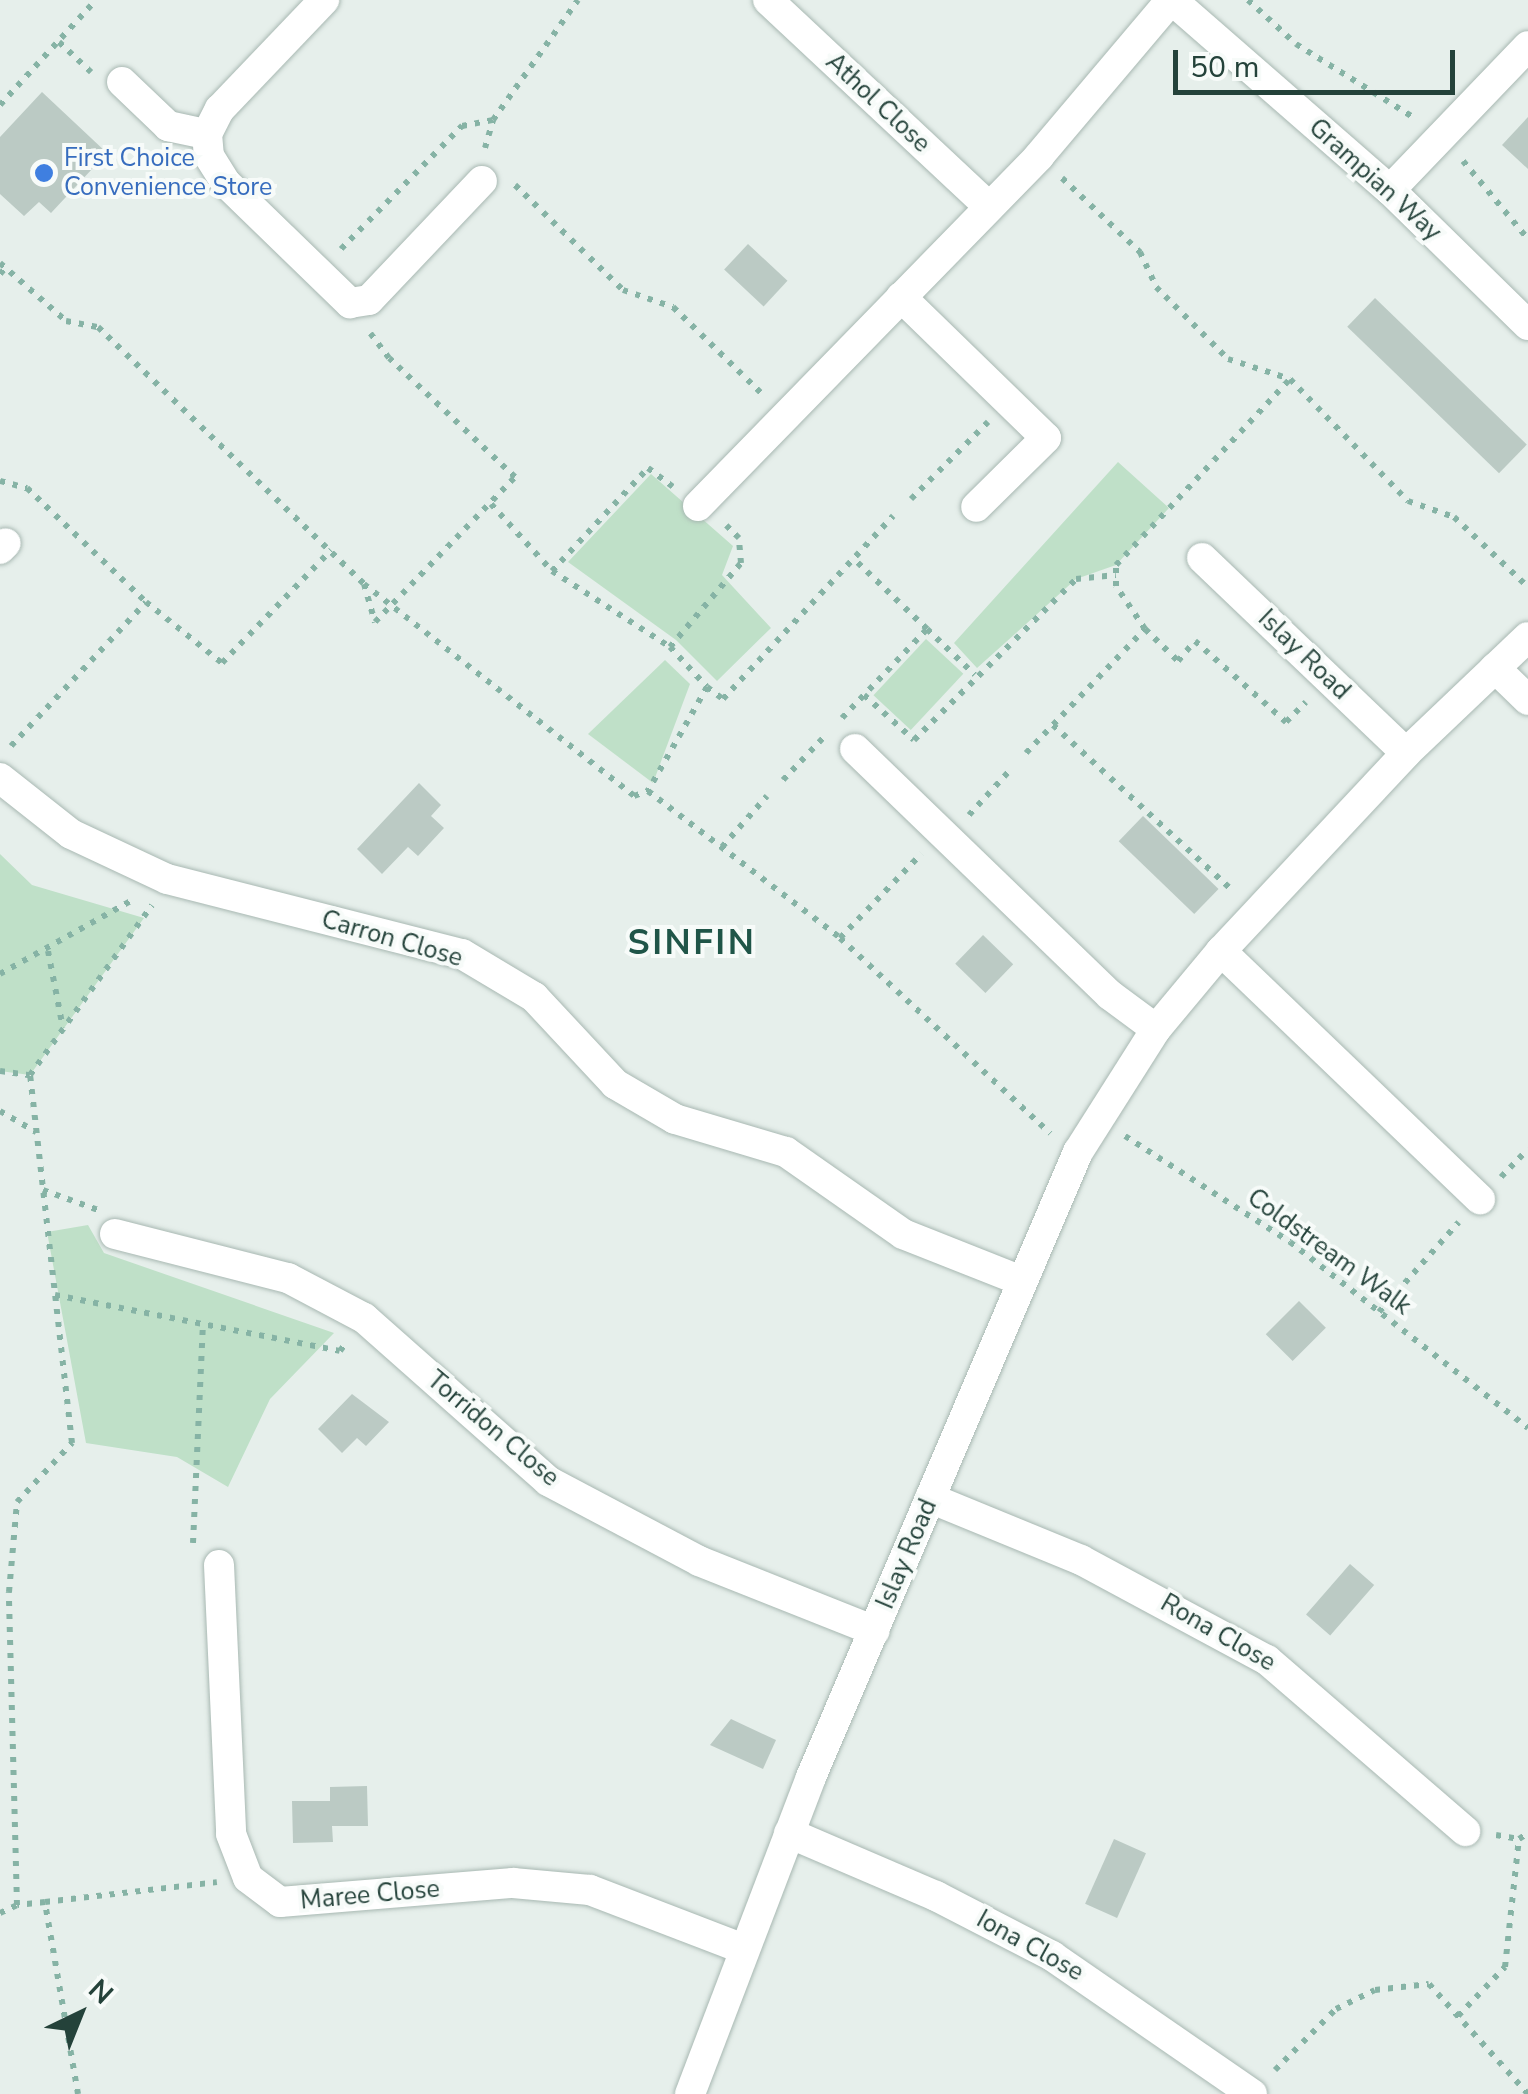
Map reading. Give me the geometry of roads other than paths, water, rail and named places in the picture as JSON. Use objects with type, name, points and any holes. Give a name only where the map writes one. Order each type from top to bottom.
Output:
[{"type":"street","points":[[324,0],[220,109],[207,134],[208,156],[226,183],[350,303],[369,300],[497,182]]},
{"type":"street","name":"Athol Close","points":[[768,0],[988,206]]},
{"type":"street","points":[[703,500],[988,206],[1171,0]]},
{"type":"street","name":"Grampian Way","points":[[1171,0],[1390,190],[1528,325]]},
{"type":"street","points":[[1390,190],[1528,46]]},
{"type":"street","points":[[122,82],[168,126],[207,134]]},
{"type":"street","points":[[902,297],[1046,438],[976,507]]},
{"type":"street","name":"Islay Road","points":[[1202,558],[1406,753]]},
{"type":"street","name":"Islay Road","points":[[690,2094],[789,1833],[1078,1152],[1156,1029],[1221,951],[1406,753],[1528,637]]},
{"type":"street","points":[[1495,668],[1528,700]]},
{"type":"street","points":[[855,749],[1110,995],[1156,1029]]},
{"type":"street","name":"Carron Close","points":[[0,778],[71,834],[167,879],[462,954],[534,997],[615,1084],[675,1118],[786,1152],[904,1234],[1022,1281]]},
{"type":"street","points":[[1221,951],[1480,1199]]},
{"type":"street","name":"Torridon Close","points":[[114,1234],[288,1278],[364,1318],[548,1481],[699,1561],[874,1631]]},
{"type":"street","name":"Rona Close","points":[[930,1498],[1081,1560],[1267,1660],[1466,1831]]},
{"type":"street","name":"Maree Close","points":[[219,1565],[231,1834],[248,1878],[280,1902],[513,1883],[590,1890],[744,1949]]},
{"type":"street","name":"Iona Close","points":[[789,1833],[936,1896],[1052,1956],[1259,2087]]},
{"type":"place","name":"First Choice Convenience Store","points":[[44,173]]},
{"type":"district","name":"SINFIN","points":[[692,943]]}]
